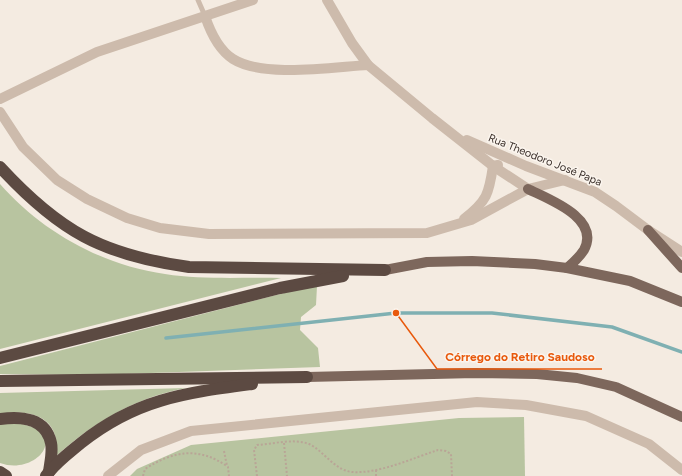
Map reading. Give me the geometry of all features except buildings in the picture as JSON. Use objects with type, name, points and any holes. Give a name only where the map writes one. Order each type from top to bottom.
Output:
[{"type":"highway","points":[[0,167],[39,206],[64,226],[90,241],[136,257],[188,267],[385,270]]},
{"type":"highway","points":[[0,358],[317,279],[385,270]]},
{"type":"highway","points":[[0,382],[306,377]]},
{"type":"highway","points":[[45,474],[69,452],[107,424],[150,403],[201,391],[306,377]]},
{"type":"highway","points":[[0,419],[22,418],[32,420],[46,431],[51,443],[45,474]]},
{"type":"highway","points":[[0,472],[6,476]]},
{"type":"main road","points":[[528,188],[571,210],[584,227],[586,242],[584,250],[567,268]]},
{"type":"main road","points":[[648,230],[682,268]]},
{"type":"main road","points":[[385,270],[427,262],[472,261],[535,264],[567,268],[630,281],[682,302]]},
{"type":"main road","points":[[306,377],[475,373],[537,374],[577,378],[616,387],[682,417]]},
{"type":"street","points":[[0,98],[97,52],[253,0]]},
{"type":"street","name":"Rua Theodoro José Papa","points":[[327,0],[352,43],[368,65],[493,166],[528,188]]},
{"type":"street","points":[[205,16],[210,30],[233,60],[262,69],[291,71],[368,65]]},
{"type":"street","points":[[0,112],[23,147],[57,180],[86,200],[127,218],[160,228],[209,234],[427,233],[455,226],[471,220],[528,188],[565,180]]},
{"type":"street","name":"Rua Theodoro José Papa","points":[[455,135],[526,166],[595,192],[682,252]]},
{"type":"street","points":[[455,226],[486,199],[493,166],[513,163],[526,166]]},
{"type":"street","points":[[108,476],[141,450],[191,431],[477,402],[526,405],[586,416],[650,444],[682,470]]},
{"type":"lane","points":[[198,0],[205,16]]},
{"type":"path","points":[[284,442],[287,476]]},
{"type":"path","points":[[257,476],[254,450],[257,445],[284,442],[309,444],[340,468],[352,472],[376,470],[438,450],[446,451],[451,454],[452,476]]},
{"type":"path","points":[[224,451],[229,476]]},
{"type":"path","points":[[143,476],[145,469],[175,454],[199,453],[217,459],[228,467]]},
{"type":"path","points":[[376,470],[376,476]]},
{"type":"green space","points":[[0,184],[35,217],[54,231],[75,244],[119,263],[142,270],[179,276],[208,278],[281,278],[0,349]]},
{"type":"green space","points":[[317,286],[316,305],[301,317],[300,330],[318,348],[320,367],[95,375],[0,374],[0,366],[292,291]]},
{"type":"green space","points":[[186,388],[149,398],[116,413],[100,422],[55,457],[56,439],[53,430],[42,418],[17,412],[0,414],[0,393]]},
{"type":"green space","points":[[524,417],[525,476],[130,476],[137,469],[191,445],[459,418]]},
{"type":"green space","points":[[0,424],[22,424],[36,429],[44,436],[46,444],[42,452],[35,459],[25,464],[13,465],[0,463]]},
{"type":"waterway","points":[[166,338],[396,313],[492,313],[612,327],[682,352]]},
{"type":"place","name":"Córrego do Retiro Saudoso","points":[[396,313]]}]
